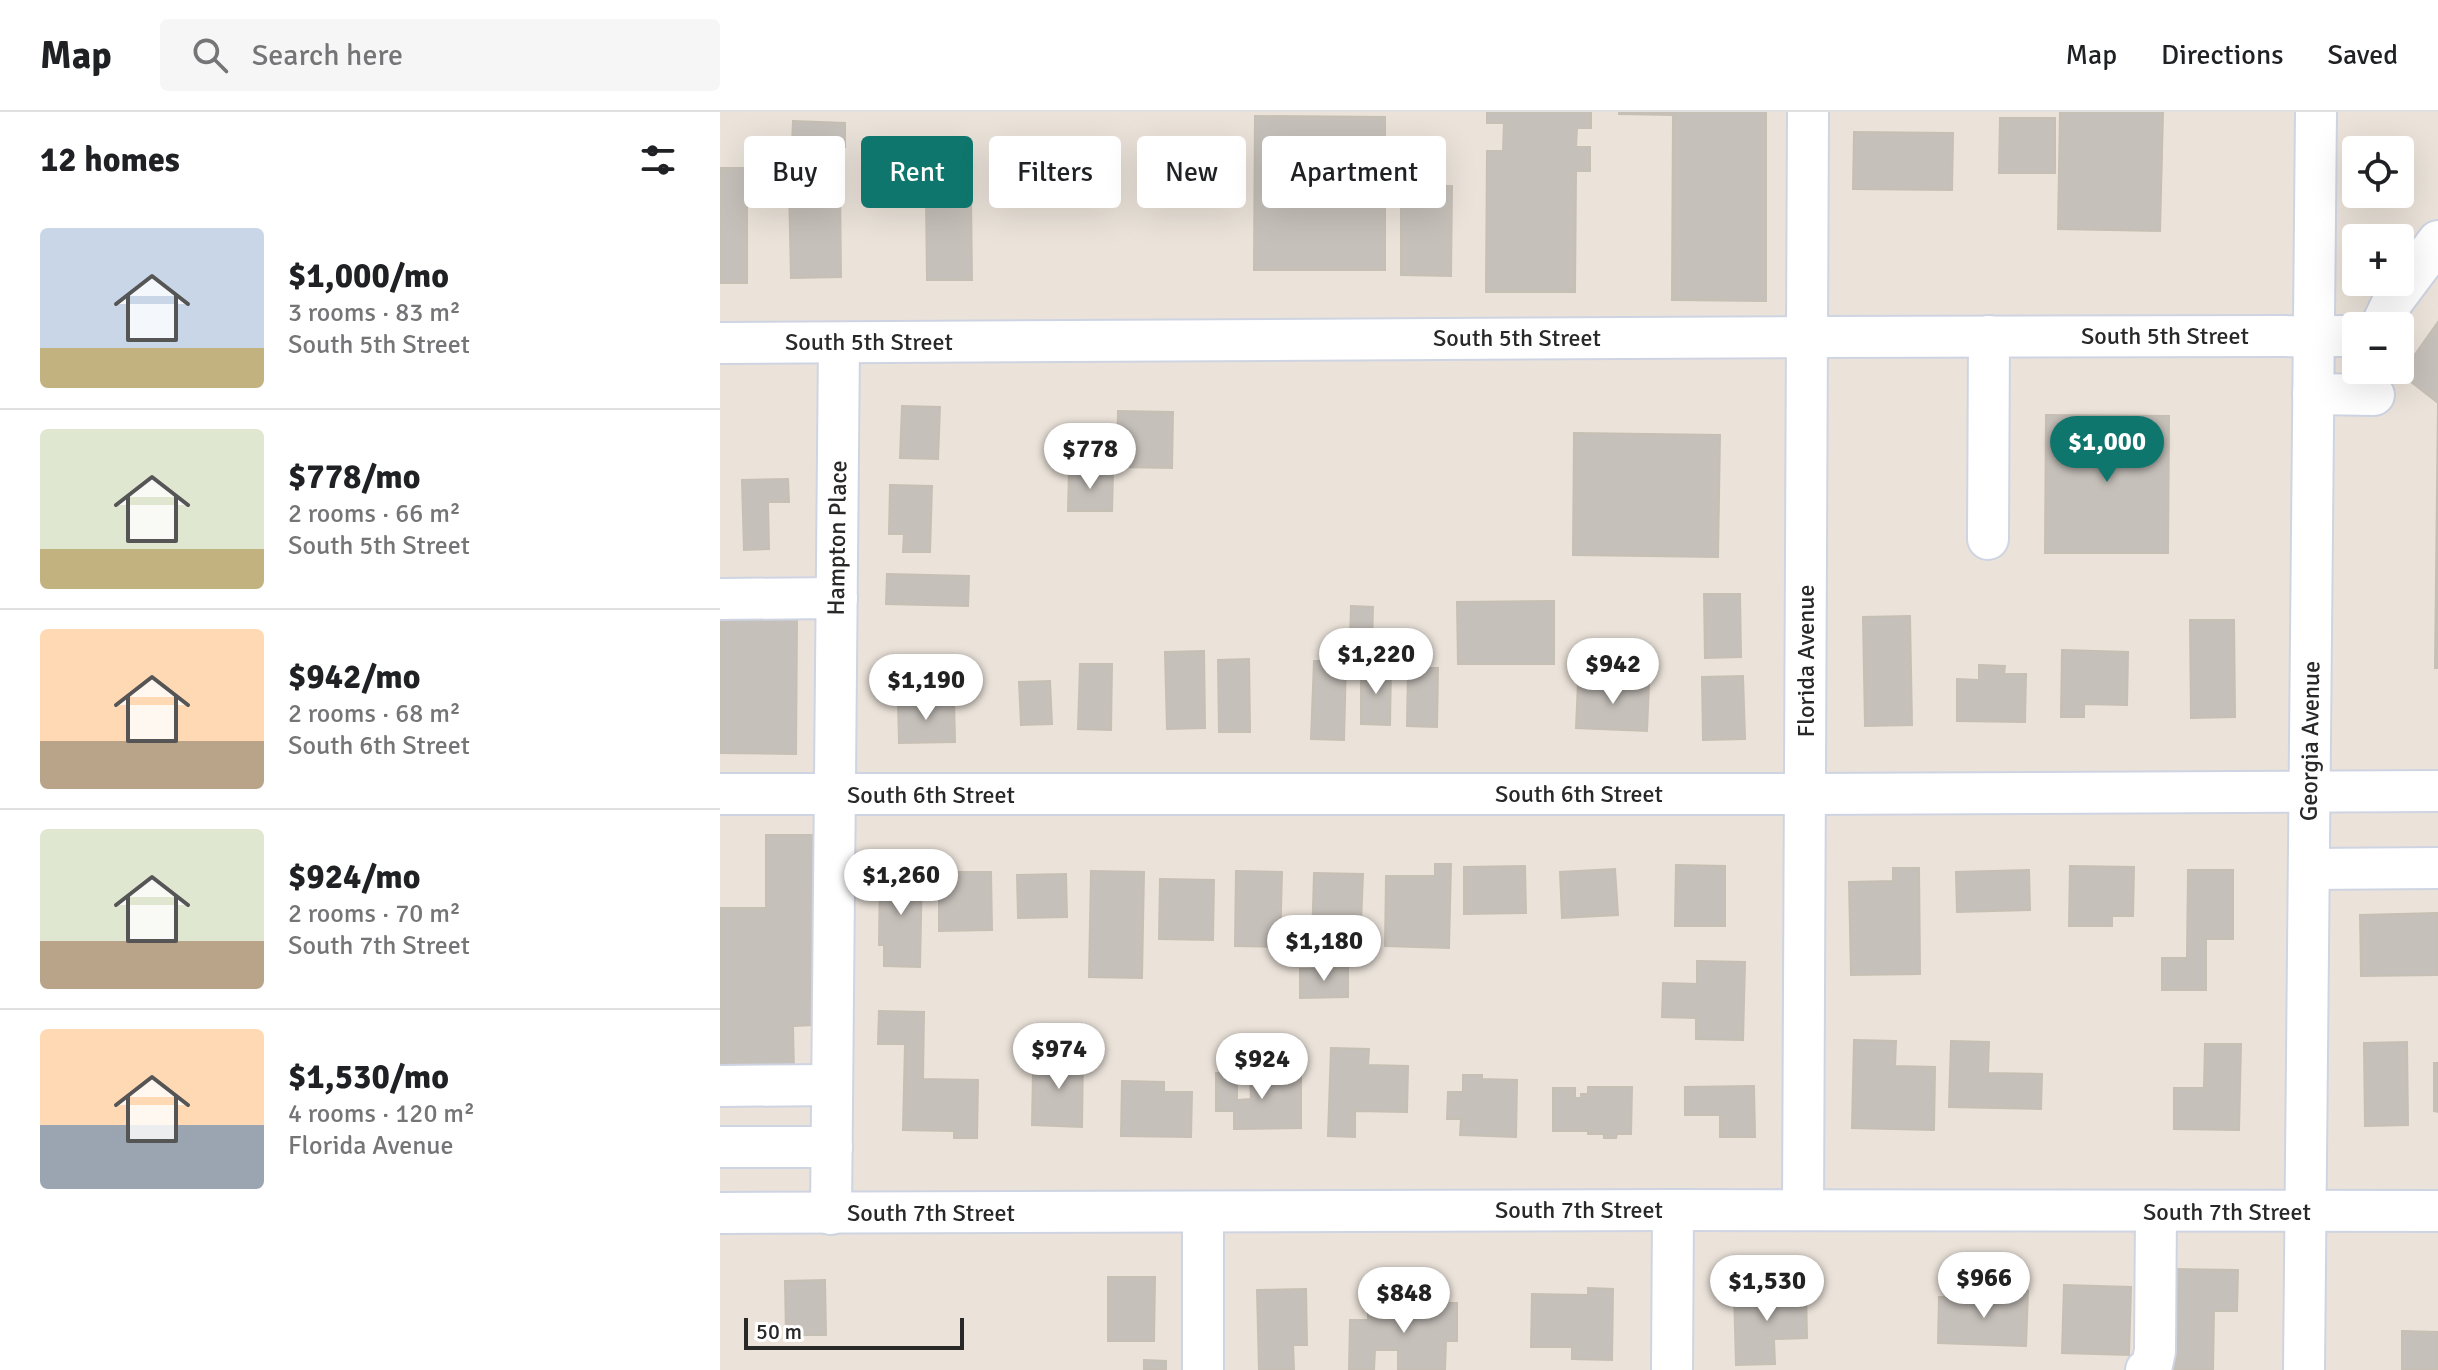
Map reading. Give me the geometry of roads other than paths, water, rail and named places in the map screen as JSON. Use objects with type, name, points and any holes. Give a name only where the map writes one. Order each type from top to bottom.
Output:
[{"type":"street","name":"Florida Avenue","points":[[1803,1210],[1808,112]]},
{"type":"street","name":"Georgia Avenue","points":[[2304,1370],[2316,112]]},
{"type":"street","points":[[2388,312],[2438,241]]},
{"type":"street","points":[[1988,539],[1989,336]]},
{"type":"street","name":"South 5th Street","points":[[720,343],[2342,336]]},
{"type":"street","name":"Hampton Place","points":[[831,1214],[839,343]]},
{"type":"street","points":[[2313,394],[2374,395]]},
{"type":"street","points":[[720,599],[837,598]]},
{"type":"street","name":"South 6th Street","points":[[720,794],[2438,791]]},
{"type":"street","points":[[2309,869],[2438,868]]},
{"type":"street","points":[[720,1086],[832,1085]]},
{"type":"street","points":[[720,1147],[832,1147]]},
{"type":"street","points":[[1672,1370],[1673,1210]]},
{"type":"street","points":[[2146,1370],[2152,1365],[2155,1351],[2156,1211]]},
{"type":"street","name":"South 7th Street","points":[[720,1213],[2438,1211]]},
{"type":"street","points":[[1203,1212],[1203,1370]]}]
